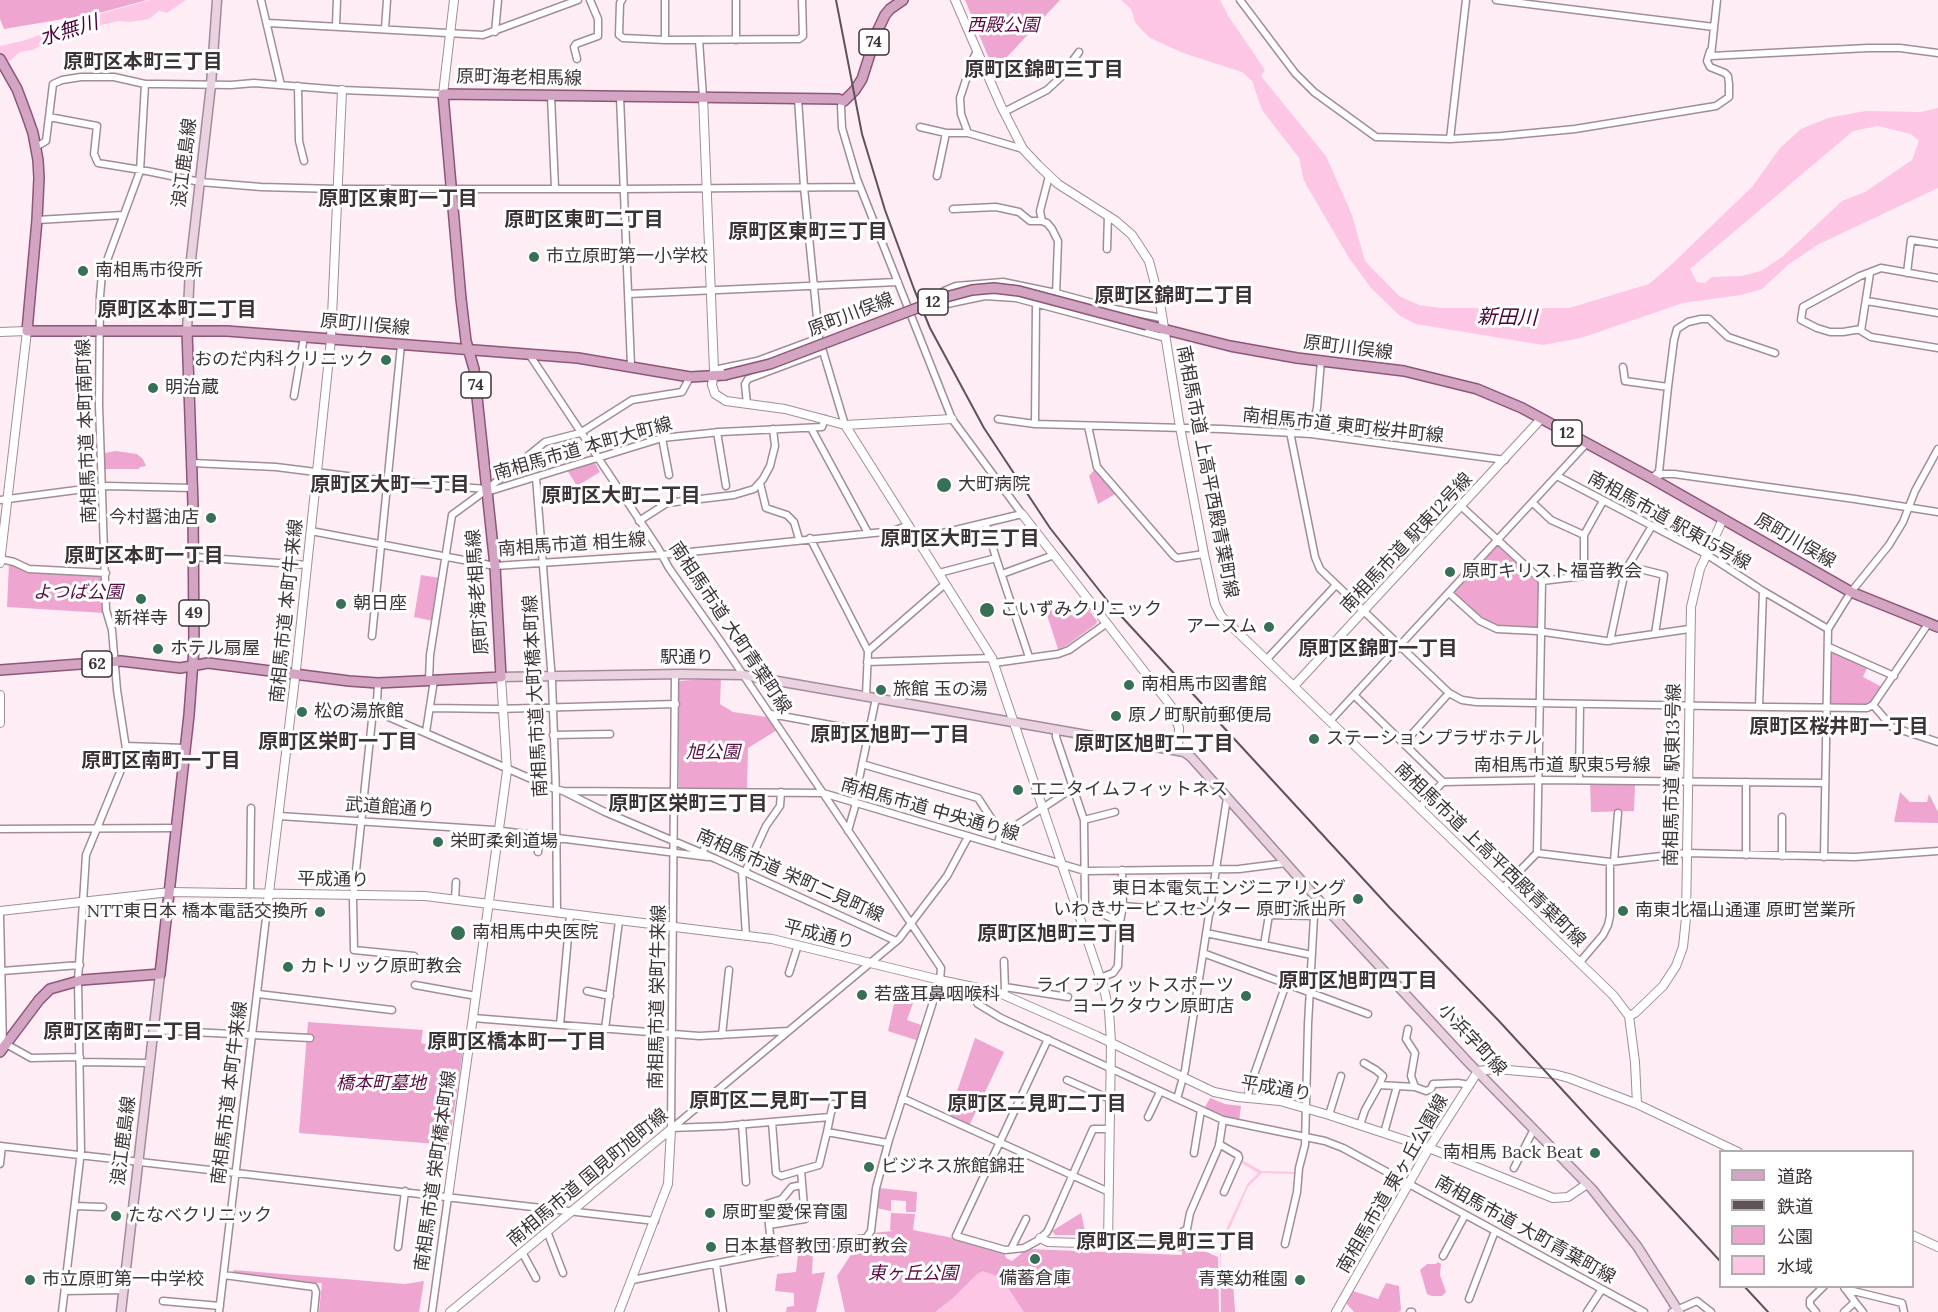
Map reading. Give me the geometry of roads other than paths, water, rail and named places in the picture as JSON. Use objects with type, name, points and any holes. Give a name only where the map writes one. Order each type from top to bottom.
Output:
[{"type":"main road","name":"浪江鹿島線","points":[[187,331],[190,268],[211,85],[216,0]]},
{"type":"main road","name":"74","points":[[844,101],[862,79],[877,32],[891,4],[903,0]]},
{"type":"main road","points":[[0,59],[26,112],[36,147],[39,178],[37,220],[27,331]]},
{"type":"main road","name":"原町海老相馬線","points":[[501,677],[495,567],[474,369],[466,341],[461,299],[443,94],[844,101]]},
{"type":"main road","name":"原町川俣線","points":[[27,331],[227,331],[578,358],[690,377],[714,373],[725,375],[770,364],[946,297],[972,290],[994,288],[1020,291],[1147,325],[1166,334],[1321,361],[1404,371],[1453,382],[1497,397],[1651,478],[1851,592],[1938,627]]},
{"type":"main road","name":"49","points":[[160,974],[177,828],[192,665],[193,488],[187,331]]},
{"type":"main road","name":"62","points":[[0,670],[128,662],[180,668],[192,665]]},
{"type":"main road","name":"駅通り","points":[[192,665],[208,663],[378,683],[501,677],[743,675],[1178,750]]},
{"type":"main road","name":"小浜字町線","points":[[1178,750],[1191,757],[1324,906],[1587,1184],[1614,1215],[1636,1246],[1676,1311]]},
{"type":"main road","name":"浪江鹿島線","points":[[122,1312],[160,974]]},
{"type":"main road","points":[[3,1048],[45,994],[56,986],[78,980],[160,974]]},
{"type":"street","points":[[261,0],[282,85]]},
{"type":"street","points":[[336,25],[337,0]]},
{"type":"street","points":[[385,29],[387,0]]},
{"type":"street","points":[[36,147],[46,141],[53,84],[62,80],[92,76],[114,77],[145,84],[254,83],[342,90],[443,94],[453,0]]},
{"type":"street","points":[[495,32],[498,0]]},
{"type":"street","points":[[268,23],[483,35],[578,0]]},
{"type":"street","points":[[577,58],[574,47],[576,44],[598,36],[598,19],[590,0]]},
{"type":"street","points":[[622,0],[619,34],[622,38],[665,40],[799,39],[803,36],[802,0]]},
{"type":"street","points":[[665,0],[665,40]]},
{"type":"street","points":[[736,0],[736,40]]},
{"type":"street","name":"南相馬市道 上高平西殿青葉町線","points":[[955,0],[1004,111],[1023,148],[1049,176],[1108,215],[1132,236],[1149,261],[1166,334],[1179,427],[1204,554],[1215,604],[1221,616],[1613,995],[1629,1016],[1635,1053],[1637,1104]]},
{"type":"street","points":[[1239,0],[1295,73],[1314,92],[1364,130],[1376,137],[1450,140],[1575,129],[1716,106],[1729,97],[1728,76],[1710,67],[1707,61],[1717,0]]},
{"type":"street","points":[[1450,140],[1466,0]]},
{"type":"street","points":[[1496,0],[1714,27]]},
{"type":"street","points":[[699,40],[711,290],[714,373],[712,385],[715,394],[726,401],[785,409],[845,425],[952,419]]},
{"type":"street","points":[[1710,51],[1712,56],[1831,49],[1900,48],[1938,53]]},
{"type":"street","points":[[968,133],[961,114],[960,98],[977,51]]},
{"type":"street","points":[[1004,111],[1047,90],[1079,52]]},
{"type":"street","name":"南相馬市道 本町南町線","points":[[62,1312],[81,1154],[78,980],[86,855],[96,827],[127,759],[114,663],[112,630],[106,610],[99,405],[102,274],[140,171],[145,84]]},
{"type":"street","points":[[298,86],[299,141],[304,161]]},
{"type":"street","name":"南相馬市道 本町牛来線","points":[[219,1309],[296,674],[331,339],[342,90]]},
{"type":"street","points":[[551,96],[555,188]]},
{"type":"street","points":[[620,96],[631,366]]},
{"type":"street","points":[[798,99],[813,287],[821,345],[845,425],[993,660],[1061,864],[1081,907],[1107,1001],[1111,1042],[1108,1245]]},
{"type":"street","points":[[844,101],[841,112],[842,128],[860,187],[952,419],[1174,712],[1179,728],[1178,750]]},
{"type":"street","points":[[49,117],[97,126],[94,159],[98,163],[200,183],[336,189],[860,187]]},
{"type":"street","points":[[920,127],[946,133],[968,133],[1023,148]]},
{"type":"street","points":[[938,176],[946,133]]},
{"type":"street","points":[[1042,221],[1040,207],[1049,176]]},
{"type":"street","points":[[953,209],[996,207],[1019,212],[1030,220],[1047,223],[1058,241],[1056,294]]},
{"type":"street","points":[[37,220],[123,215]]},
{"type":"street","points":[[1107,249],[1108,215]]},
{"type":"street","points":[[1907,273],[1911,240],[1938,244]]},
{"type":"street","points":[[1861,329],[1836,332],[1817,328],[1802,320],[1803,307],[1860,276],[1881,268],[1938,278]]},
{"type":"street","points":[[1870,273],[1861,329],[1864,334],[1938,348]]},
{"type":"street","points":[[628,294],[898,282]]},
{"type":"street","points":[[1162,318],[1002,282],[956,286],[944,291],[947,304],[994,296],[1016,298],[1166,334]]},
{"type":"street","points":[[1867,301],[1938,313]]},
{"type":"street","points":[[1035,424],[1036,302]]},
{"type":"street","points":[[747,404],[745,384],[748,379],[821,345],[909,311]]},
{"type":"street","points":[[1651,478],[1659,472],[1677,329],[1688,322],[1709,319],[1728,338],[1775,353]]},
{"type":"street","points":[[0,332],[27,331],[3,499],[0,561],[14,562],[29,569],[106,573]]},
{"type":"street","points":[[294,396],[304,337]]},
{"type":"street","points":[[372,636],[401,345]]},
{"type":"street","points":[[714,373],[821,345]]},
{"type":"street","name":"南相馬市道 大町青葉町線","points":[[528,354],[661,555],[940,965],[940,980]]},
{"type":"street","points":[[1311,434],[1317,408],[1321,361]]},
{"type":"street","points":[[1623,367],[1625,381],[1668,387]]},
{"type":"street","points":[[426,732],[431,708],[430,654],[452,515],[545,442],[580,433],[632,399],[682,392],[690,377]]},
{"type":"street","points":[[825,419],[824,427],[811,428],[868,533]]},
{"type":"street","name":"南相馬市道 東町桜井町線","points":[[998,419],[1035,424],[1290,432],[1505,460]]},
{"type":"street","name":"南相馬市道 駅東12号線","points":[[1294,686],[1541,419]]},
{"type":"street","points":[[1088,426],[1097,467],[1174,556],[1177,558],[1204,554]]},
{"type":"street","name":"南相馬市道 本町大町線","points":[[192,463],[235,464],[490,491],[662,438],[717,432],[811,428]]},
{"type":"street","points":[[639,521],[668,503],[734,495],[754,489],[760,483],[772,460],[775,446],[773,429]]},
{"type":"street","points":[[717,432],[726,486]]},
{"type":"street","points":[[1290,432],[1317,564],[1335,586],[1449,693],[1462,700],[1871,708],[1928,624]]},
{"type":"street","points":[[662,438],[669,475]]},
{"type":"street","points":[[1329,721],[1586,444]]},
{"type":"street","points":[[1824,857],[1828,629],[1851,592],[1889,545],[1903,522],[1915,491],[1938,449]]},
{"type":"street","points":[[1651,478],[1663,474],[1674,474],[1938,512]]},
{"type":"street","name":"南相馬市道 駅東15号線","points":[[1557,476],[1706,554],[1828,629]]},
{"type":"street","name":"南相馬市道 大町橋本町線","points":[[536,477],[552,677],[553,735],[560,790],[557,838],[557,913]]},
{"type":"street","points":[[760,483],[766,508],[787,515],[794,522],[799,539]]},
{"type":"street","points":[[3,499],[103,487],[193,488]]},
{"type":"street","points":[[1584,576],[1584,535],[1603,501]]},
{"type":"street","points":[[1533,502],[1551,520],[1584,535]]},
{"type":"street","points":[[1462,507],[1542,581],[1537,853],[1503,888]]},
{"type":"street","points":[[918,539],[1022,514]]},
{"type":"street","name":"南相馬市道 駅東13号線","points":[[1629,1016],[1663,986],[1681,954],[1686,928],[1689,629],[1695,586],[1706,554],[1723,519]]},
{"type":"street","points":[[986,524],[1029,657]]},
{"type":"street","name":"南相馬市道 相生線","points":[[311,531],[495,567],[661,555],[893,531],[909,525]]},
{"type":"street","points":[[1610,641],[1626,568],[1652,526]]},
{"type":"street","points":[[810,538],[868,651],[871,697],[869,732],[848,831]]},
{"type":"street","points":[[1002,574],[1054,555]]},
{"type":"street","points":[[194,557],[307,565]]},
{"type":"street","points":[[939,573],[996,558]]},
{"type":"street","points":[[1542,581],[1626,568],[1664,575],[1655,634]]},
{"type":"street","points":[[868,651],[945,584]]},
{"type":"street","points":[[1267,659],[1335,586]]},
{"type":"street","points":[[1759,707],[1763,591]]},
{"type":"street","points":[[1449,593],[1485,625],[1497,629],[1610,641],[1689,629]]},
{"type":"street","points":[[867,662],[993,660],[1058,654],[1069,650],[1107,623]]},
{"type":"street","points":[[1829,647],[1893,676]]},
{"type":"street","name":"南相馬市道 栄町牛来線","points":[[619,1312],[669,1179],[673,1035],[675,674]]},
{"type":"street","name":"南相馬市道 栄町橋本町線","points":[[432,1312],[507,768],[501,677]]},
{"type":"street","points":[[378,683],[353,896],[354,950],[414,956]]},
{"type":"street","points":[[1404,743],[1449,693]]},
{"type":"street","points":[[0,695],[0,723]]},
{"type":"street","points":[[1354,695],[1443,782],[1420,807]]},
{"type":"street","points":[[431,708],[676,704]]},
{"type":"street","points":[[1579,780],[1580,704]]},
{"type":"street","points":[[1873,705],[1892,727],[1938,742]]},
{"type":"street","name":"南相馬市道 栄町二見町線","points":[[375,711],[703,853],[896,941]]},
{"type":"street","points":[[770,714],[869,732]]},
{"type":"street","points":[[1056,729],[1056,737],[1084,820],[1085,871],[1081,907]]},
{"type":"street","points":[[553,735],[610,734]]},
{"type":"street","points":[[126,746],[185,748]]},
{"type":"street","points":[[862,765],[978,798],[1000,836]]},
{"type":"street","name":"南相馬市道 駅東5号線","points":[[1443,782],[1579,780],[1824,783]]},
{"type":"street","points":[[1746,782],[1746,855]]},
{"type":"street","points":[[997,845],[1000,836],[1073,788]]},
{"type":"street","name":"南相馬市道 中央通り線","points":[[560,790],[823,793],[1085,871],[1253,868],[1286,863]]},
{"type":"street","points":[[746,936],[743,871],[766,826],[780,806],[781,792]]},
{"type":"street","points":[[1177,1099],[1184,1079],[1227,798]]},
{"type":"street","points":[[250,894],[251,808]]},
{"type":"street","points":[[1084,820],[1115,812]]},
{"type":"street","points":[[1580,962],[1608,926],[1618,813]]},
{"type":"street","name":"武道館通り","points":[[279,816],[500,831],[712,857]]},
{"type":"street","points":[[1782,817],[1782,856]]},
{"type":"street","points":[[0,829],[177,828]]},
{"type":"street","points":[[703,853],[708,834]]},
{"type":"street","points":[[538,852],[539,836]]},
{"type":"street","name":"南相馬市道 国見町旭町線","points":[[450,1312],[896,941],[947,876],[968,837]]},
{"type":"street","points":[[1537,853],[1612,862],[1687,854],[1864,857],[1938,851]]},
{"type":"street","points":[[1100,978],[1113,973],[1118,966],[1120,922],[1124,906],[1122,870]]},
{"type":"street","points":[[454,899],[456,882]]},
{"type":"street","name":"平成通り","points":[[0,912],[170,893],[250,894],[269,898],[425,896],[746,936],[798,945],[940,980],[1005,991],[1214,1092],[1280,1101],[1329,1115],[1429,1148],[1553,1198],[1568,1197],[1587,1184]]},
{"type":"street","points":[[1124,906],[1210,913]]},
{"type":"street","points":[[1285,1244],[1298,1187],[1299,1168],[1305,1149],[1314,916],[1324,906]]},
{"type":"street","points":[[1081,907],[1120,922]]},
{"type":"street","points":[[0,912],[3,1048],[31,1059],[150,1063]]},
{"type":"street","points":[[560,1025],[570,915]]},
{"type":"street","points":[[1264,945],[1269,915],[1314,916]]},
{"type":"street","points":[[606,1029],[619,921]]},
{"type":"street","points":[[1206,933],[1312,955]]},
{"type":"street","points":[[789,973],[798,945]]},
{"type":"street","points":[[1203,953],[1368,1014]]},
{"type":"street","points":[[1004,961],[1005,991],[1068,997]]},
{"type":"street","points":[[2,971],[80,965]]},
{"type":"street","points":[[722,1035],[729,970]]},
{"type":"street","points":[[632,1280],[864,1238],[871,1231],[876,1188],[888,1143],[940,980]]},
{"type":"street","points":[[1248,1098],[1249,1089],[1286,984]]},
{"type":"street","points":[[415,985],[476,996]]},
{"type":"street","name":"南相馬市道 大町青葉町線","points":[[974,987],[974,998],[982,1008],[1201,1110],[1224,1120],[1334,1144],[1644,1312]]},
{"type":"street","points":[[587,991],[610,996]]},
{"type":"street","points":[[258,994],[392,1010]]},
{"type":"street","points":[[473,1018],[673,1035],[704,1036],[788,1031]]},
{"type":"street","points":[[1408,1029],[1406,1039],[1415,1053],[1411,1076],[1415,1087]]},
{"type":"street","points":[[154,1030],[310,1038]]},
{"type":"street","points":[[1048,1039],[956,1236],[1011,1250],[1026,1247],[1040,1238],[1050,1226],[1093,1128],[1109,1129]]},
{"type":"street","points":[[1360,1125],[1365,1110],[1383,1076],[1364,1063]]},
{"type":"street","points":[[1478,1071],[1496,1069],[1554,1074],[1597,1087],[1734,1150]]},
{"type":"street","name":"南相馬市道 東ヶ丘公園線","points":[[1336,1312],[1429,1148],[1478,1071]]},
{"type":"street","points":[[1329,1115],[1341,1076]]},
{"type":"street","points":[[1067,1080],[1110,1099]]},
{"type":"street","points":[[1379,1085],[1415,1087],[1426,1091],[1431,1089],[1433,1083],[1470,1085]]},
{"type":"street","points":[[1384,1133],[1397,1086]]},
{"type":"street","points":[[1149,1118],[1160,1092]]},
{"type":"street","points":[[902,1098],[1109,1192]]},
{"type":"street","points":[[772,1122],[777,1173],[781,1176],[819,1165],[833,1104]]},
{"type":"street","points":[[1194,1153],[1201,1110]]},
{"type":"street","points":[[671,1128],[830,1117]]},
{"type":"street","points":[[1040,1238],[1048,1242],[1178,1246],[1176,1236],[1186,1229],[1190,1212],[1219,1144],[1224,1120]]},
{"type":"street","points":[[742,1124],[746,1182]]},
{"type":"street","points":[[1514,1168],[1534,1130]]},
{"type":"street","points":[[826,1132],[888,1143]]},
{"type":"street","points":[[1219,1144],[1238,1159],[1224,1192]]},
{"type":"street","points":[[0,1164],[1,1146],[655,1221]]},
{"type":"street","points":[[769,1225],[805,1219],[801,1170]]},
{"type":"street","points":[[772,1253],[767,1204],[782,1199],[792,1187],[802,1185]]},
{"type":"street","points":[[398,1247],[405,1191]]},
{"type":"street","points":[[75,1206],[103,1207]]},
{"type":"street","points":[[1443,1256],[1465,1215]]},
{"type":"street","points":[[1011,1250],[1026,1219]]},
{"type":"street","points":[[547,1231],[563,1273]]},
{"type":"street","points":[[1469,1299],[1495,1231]]},
{"type":"street","points":[[1914,1236],[1938,1247]]},
{"type":"street","points":[[522,1252],[536,1278]]},
{"type":"street","points":[[716,1264],[723,1312]]},
{"type":"street","points":[[224,1275],[314,1287],[316,1292],[314,1312]]},
{"type":"street","points":[[1816,1312],[1810,1305],[1810,1300],[1823,1288]]},
{"type":"street","points":[[1844,1288],[1863,1312]]},
{"type":"street","points":[[1844,1288],[1902,1303],[1904,1312]]},
{"type":"street","points":[[65,1291],[124,1290]]},
{"type":"street","points":[[1587,1312],[1602,1290]]},
{"type":"street","points":[[163,1301],[219,1309]]},
{"type":"street","points":[[1676,1311],[1697,1301],[1711,1312]]},
{"type":"street","points":[[1844,1312],[1855,1302]]},
{"type":"water","name":"水無川","points":[[150,0],[186,0],[167,13],[159,11],[149,19],[119,21],[72,32],[32,50],[20,52],[11,60],[0,64],[0,46],[26,40],[78,20]]},
{"type":"water","name":"新田川","points":[[1121,0],[1220,0],[1265,70],[1261,76],[1326,156],[1352,215],[1365,261],[1399,296],[1419,305],[1441,308],[1569,308],[1649,284],[1752,187],[1780,148],[1801,129],[1828,118],[1865,111],[1921,112],[1938,108],[1938,188],[1819,244],[1789,264],[1762,289],[1741,295],[1683,303],[1581,338],[1543,345],[1416,324],[1400,316],[1371,288],[1349,258],[1304,181],[1299,158],[1262,110],[1252,81],[1242,72],[1183,53],[1150,38],[1135,22],[1131,9]],"holes":[[[1878,126],[1911,134],[1919,141],[1912,160],[1865,192],[1842,201],[1782,257],[1761,271],[1741,276],[1712,277],[1705,283],[1697,282],[1690,269],[1853,131]]]},
{"type":"water","points":[[1222,1148],[1261,1171],[1296,1172],[1296,1174],[1262,1173],[1248,1187],[1221,1248],[1220,1312],[1220,1247],[1222,1238],[1248,1183],[1258,1173],[1222,1151],[1199,1206]]},
{"type":"water","points":[[983,1271],[994,1275],[1007,1286],[1024,1312],[935,1312],[977,1274]]},
{"type":"railway","points":[[836,0],[862,134],[885,210],[914,289],[930,328],[984,428],[1050,528],[1110,604],[1719,1260]]},
{"type":"railway","points":[[1746,1288],[1768,1312]]},
{"type":"place","name":"市立原町第一小学校","points":[[534,257]]},
{"type":"place","name":"南相馬市役所","points":[[83,271]]},
{"type":"place","name":"おのだ内科クリニック","points":[[386,360]]},
{"type":"place","name":"明治蔵","points":[[153,388]]},
{"type":"place","name":"大町病院","points":[[944,485]]},
{"type":"place","name":"今村醤油店","points":[[211,518]]},
{"type":"place","name":"原町キリスト福音教会","points":[[1450,572]]},
{"type":"place","name":"新祥寺","points":[[141,599]]},
{"type":"place","name":"朝日座","points":[[341,604]]},
{"type":"place","name":"こいずみクリニック","points":[[987,610]]},
{"type":"place","name":"アースム","points":[[1269,627]]},
{"type":"place","name":"ホテル扇屋","points":[[158,649]]},
{"type":"place","name":"南相馬市図書館","points":[[1129,685]]},
{"type":"place","name":"旅館 玉の湯","points":[[881,690]]},
{"type":"place","name":"松の湯旅館","points":[[302,712]]},
{"type":"place","name":"原ノ町駅前郵便局","points":[[1116,716]]},
{"type":"place","name":"ステーションプラザホテル","points":[[1314,739]]},
{"type":"place","name":"エニタイムフィットネス","points":[[1018,790]]},
{"type":"place","name":"栄町柔剣道場","points":[[438,842]]},
{"type":"place","name":"東日本電気エンジニアリング いわきサービスセンター 原町派出所","points":[[1358,899]]},
{"type":"place","name":"南東北福山通運 原町営業所","points":[[1623,911]]},
{"type":"place","name":"NTT東日本 橋本電話交換所","points":[[320,912]]},
{"type":"place","name":"南相馬中央医院","points":[[458,933]]},
{"type":"place","name":"カトリック原町教会","points":[[288,967]]},
{"type":"place","name":"若盛耳鼻咽喉科","points":[[862,995]]},
{"type":"place","name":"ライフフィットスポーツ ヨークタウン原町店","points":[[1246,996]]},
{"type":"place","name":"南相馬 Back Beat","points":[[1595,1153]]},
{"type":"place","name":"ビジネス旅館錦荘","points":[[869,1167]]},
{"type":"place","name":"原町聖愛保育園","points":[[710,1213]]},
{"type":"place","name":"たなべクリニック","points":[[116,1216]]},
{"type":"place","name":"日本基督教団 原町教会","points":[[711,1247]]},
{"type":"place","name":"備蓄倉庫","points":[[1035,1259]]},
{"type":"place","name":"市立原町第一中学校","points":[[30,1280]]},
{"type":"place","name":"青葉幼稚園","points":[[1300,1280]]},
{"type":"district","name":"原町区本町三丁目","points":[[143,62]]},
{"type":"district","name":"原町区錦町三丁目","points":[[1044,70]]},
{"type":"district","name":"原町区東町一丁目","points":[[398,199]]},
{"type":"district","name":"原町区東町二丁目","points":[[584,220]]},
{"type":"district","name":"原町区東町三丁目","points":[[808,232]]},
{"type":"district","name":"原町区錦町二丁目","points":[[1174,296]]},
{"type":"district","name":"原町区本町二丁目","points":[[177,310]]},
{"type":"district","name":"原町区大町一丁目","points":[[390,485]]},
{"type":"district","name":"原町区大町二丁目","points":[[621,496]]},
{"type":"district","name":"原町区大町三丁目","points":[[960,539]]},
{"type":"district","name":"原町区本町一丁目","points":[[144,556]]},
{"type":"district","name":"原町区錦町一丁目","points":[[1378,649]]},
{"type":"district","name":"原町区桜井町一丁目","points":[[1839,727]]},
{"type":"district","name":"原町区旭町一丁目","points":[[890,735]]},
{"type":"district","name":"原町区栄町一丁目","points":[[338,742]]},
{"type":"district","name":"原町区旭町二丁目","points":[[1154,744]]},
{"type":"district","name":"原町区南町一丁目","points":[[161,761]]},
{"type":"district","name":"原町区栄町三丁目","points":[[688,804]]},
{"type":"district","name":"原町区旭町三丁目","points":[[1057,934]]},
{"type":"district","name":"原町区旭町四丁目","points":[[1358,981]]},
{"type":"district","name":"原町区南町二丁目","points":[[123,1032]]},
{"type":"district","name":"原町区橋本町一丁目","points":[[517,1042]]},
{"type":"district","name":"原町区二見町一丁目","points":[[779,1101]]},
{"type":"district","name":"原町区二見町二丁目","points":[[1037,1104]]},
{"type":"district","name":"原町区二見町三丁目","points":[[1166,1242]]},
{"type":"park label","name":"西殿公園","points":[[1003,26]]},
{"type":"park label","name":"よつば公園","points":[[78,593]]},
{"type":"park label","name":"旭公園","points":[[713,753]]},
{"type":"park label","name":"橋本町墓地","points":[[381,1084]]},
{"type":"park label","name":"東ヶ丘公園","points":[[913,1274]]}]
